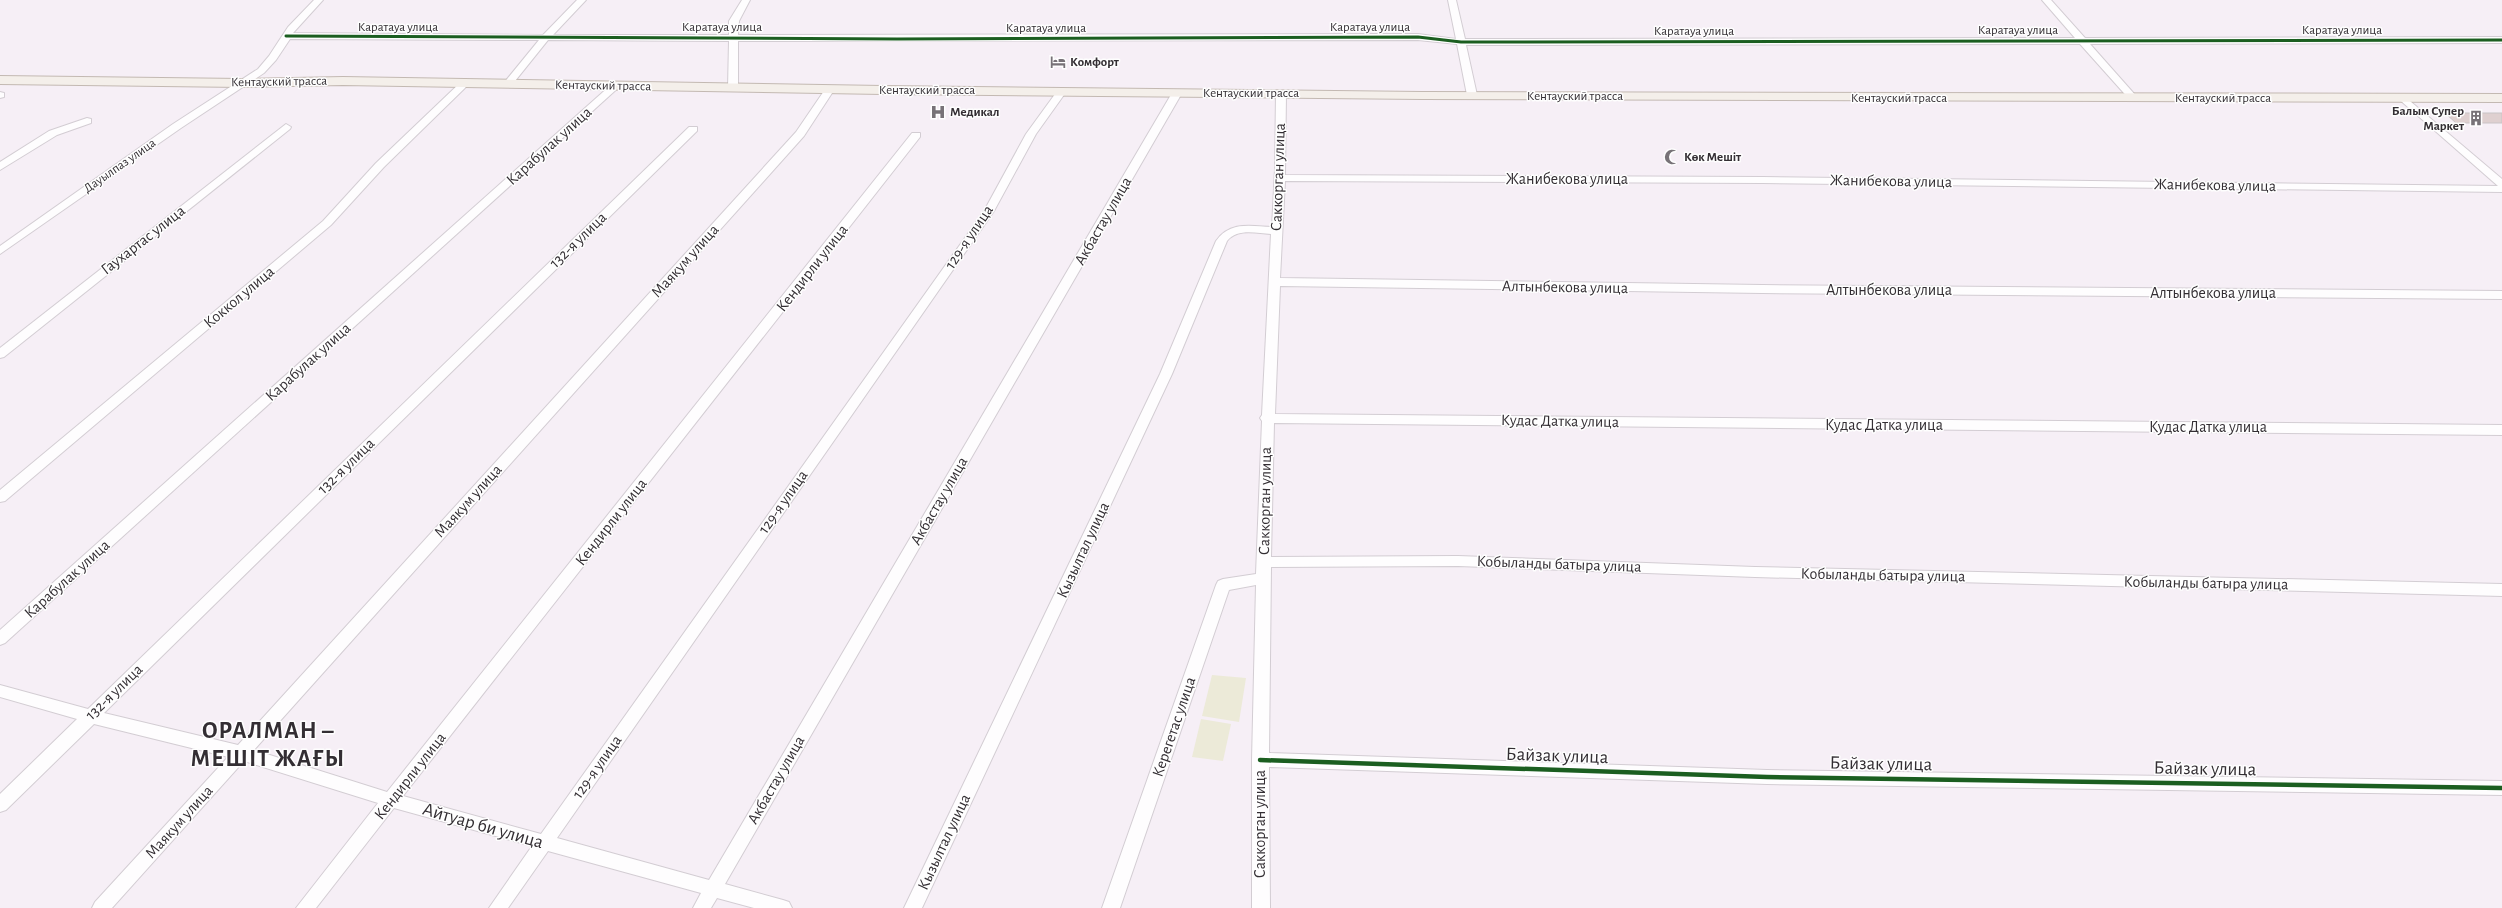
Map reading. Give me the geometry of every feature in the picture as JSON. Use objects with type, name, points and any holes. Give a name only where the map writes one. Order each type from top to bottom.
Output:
[{"type":"main road","name":"Кентауский трасса","points":[[0,80],[242,83],[343,81],[829,90],[1281,94],[2134,99],[2502,98]]},
{"type":"street","name":"Дауылпаз улица","points":[[0,251],[177,126],[260,71],[273,58],[286,36],[319,0]]},
{"type":"street","points":[[508,84],[545,38],[582,0]]},
{"type":"street","points":[[733,88],[734,22],[746,0]]},
{"type":"street","points":[[1452,0],[1472,95]]},
{"type":"street","points":[[2046,0],[2134,99]]},
{"type":"street","name":"Каратауа улица","points":[[286,36],[545,38],[733,36],[897,39],[1418,37],[1461,42],[2502,40]]},
{"type":"street","name":"Коккол улица","points":[[0,497],[327,223],[380,165],[464,84]]},
{"type":"street","name":"Карабулак улица","points":[[0,639],[616,86]]},
{"type":"street","name":"Маякум улица","points":[[101,908],[800,134],[829,90]]},
{"type":"street","name":"129-я улица","points":[[498,908],[989,210],[1031,134],[1060,92]]},
{"type":"street","name":"Акбастау улица","points":[[702,908],[1177,93]]},
{"type":"street","name":"Саккорган улица","points":[[1261,908],[1260,760],[1266,418],[1276,282],[1276,231],[1280,178],[1281,94]]},
{"type":"street","points":[[2404,99],[2502,184]]},
{"type":"street","points":[[0,167],[53,133],[87,121]]},
{"type":"street","name":"Гаухартас улица","points":[[0,354],[286,127]]},
{"type":"street","name":"132-я улица","points":[[0,805],[89,716],[693,129]]},
{"type":"street","name":"Кендирли улица","points":[[305,908],[916,135]]},
{"type":"street","name":"Жанибекова улица","points":[[1280,178],[1762,180],[2502,189]]},
{"type":"street","name":"Кызылтал улица","points":[[913,908],[1166,374],[1222,241],[1228,233],[1242,229],[1276,231]]},
{"type":"street","name":"Алтынбекова улица","points":[[1276,282],[1770,290],[2502,295]]},
{"type":"street","name":"Кудас Датка улица","points":[[1266,418],[2502,430]]},
{"type":"street","name":"Кобыланды батыра улица","points":[[1263,562],[1458,561],[1755,572],[2502,590]]},
{"type":"street","name":"Керегетас улица","points":[[1111,908],[1223,585],[1263,578]]},
{"type":"street","name":"Айтуар би улица","points":[[0,691],[89,716],[241,753],[391,800],[712,890],[783,908]]},
{"type":"street","name":"Байзак улица","points":[[1260,760],[1767,777],[2502,788]]},
{"type":"shaded area","points":[[1212,675],[1246,678],[1239,722],[1202,716]]},
{"type":"shaded area","points":[[1201,719],[1231,724],[1223,761],[1192,757]]},
{"type":"building","name":"Балым Супер Маркет","points":[[2445,113],[2502,113],[2502,123],[2456,123]]},
{"type":"cycle path","points":[[286,36],[897,39],[1418,37],[1461,42],[2502,40]]},
{"type":"cycle path","points":[[1260,760],[1767,777],[2502,788]]},
{"type":"place","name":"Комфорт","points":[[1058,62]]},
{"type":"place","name":"Медикал","points":[[938,112]]},
{"type":"place","name":"Балым Супер Маркет","points":[[2476,118]]},
{"type":"place","name":"Көк Мешіт","points":[[1672,157]]},
{"type":"district","name":"ОРАЛМАН – МЕШІТ ЖАҒЫ","points":[[268,745]]}]
